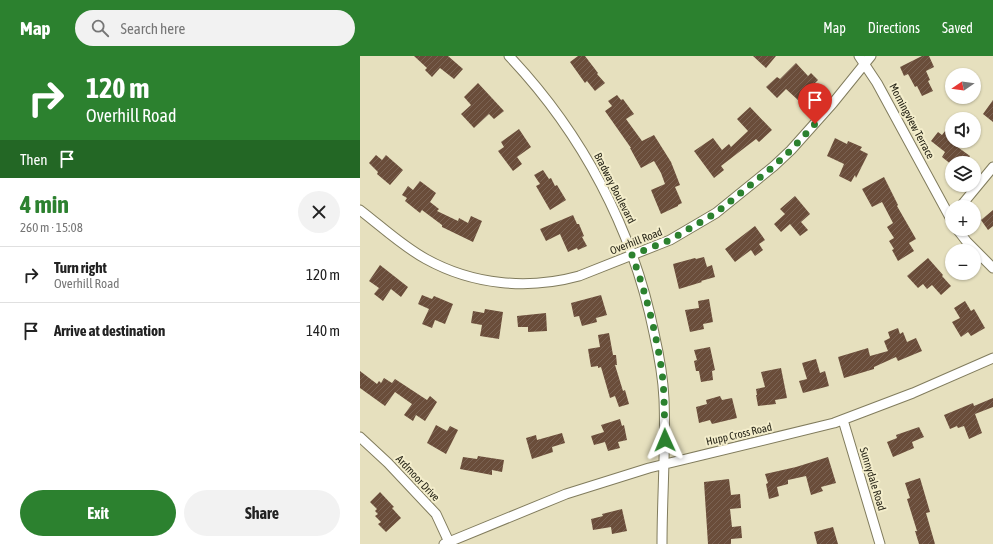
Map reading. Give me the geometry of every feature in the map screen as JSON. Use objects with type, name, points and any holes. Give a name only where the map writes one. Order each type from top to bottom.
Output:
[{"type":"street","name":"Bradway Boulevard","points":[[509,56],[531,79],[578,144],[607,195],[632,255],[647,303],[661,366],[665,440],[662,544]]},
{"type":"street","name":"Overhill Road","points":[[360,210],[425,258],[465,276],[490,282],[515,284],[564,280],[579,276],[670,240],[704,221],[774,166],[806,134],[865,58]]},
{"type":"street","name":"Morningview Terrace","points":[[865,58],[877,83],[945,206]]},
{"type":"street","points":[[966,200],[993,167]]},
{"type":"street","points":[[962,236],[993,268]]},
{"type":"street","name":"Hupp Cross Road","points":[[446,543],[566,494],[664,465],[843,420],[912,393],[993,358]]},
{"type":"street","name":"Sunnydale Road","points":[[843,420],[880,544]]},
{"type":"street","name":"Ardmoor Drive","points":[[360,437],[436,514],[446,543]]},
{"type":"building","points":[[414,56],[448,56],[463,69],[454,79],[440,68],[432,77],[425,70],[427,68]]},
{"type":"building","points":[[578,56],[585,56],[605,83],[595,91],[587,81],[585,83],[570,62]]},
{"type":"building","points":[[753,56],[776,56],[766,68]]},
{"type":"building","points":[[922,56],[929,56],[934,67],[926,71],[930,80],[928,81],[933,91],[922,96],[908,74],[904,76],[900,67]]},
{"type":"building","points":[[796,63],[808,76],[811,73],[818,80],[798,100],[786,89],[777,98],[766,87],[777,77],[780,79]]},
{"type":"building","points":[[478,83],[504,111],[494,119],[489,114],[474,128],[461,114],[471,105],[464,97]]},
{"type":"building","points":[[617,95],[621,100],[623,99],[634,114],[626,119],[642,141],[654,135],[671,162],[680,185],[675,187],[682,203],[661,214],[651,190],[665,184],[661,173],[654,161],[641,168],[631,148],[605,111],[612,106],[608,101]]},
{"type":"building","points":[[993,100],[993,122],[983,114]]},
{"type":"building","points":[[750,107],[772,130],[759,142],[756,139],[721,166],[724,170],[714,178],[694,151],[713,138],[722,150],[729,144],[731,147],[748,131],[737,119]]},
{"type":"building","points":[[519,129],[531,147],[517,157],[522,164],[513,171],[498,151],[504,147],[501,142]]},
{"type":"building","points":[[945,131],[945,148],[959,148],[970,156],[945,156],[945,159],[942,157],[945,152],[931,141],[938,132],[942,135]]},
{"type":"building","points":[[835,138],[847,144],[848,141],[862,147],[860,150],[868,154],[856,178],[855,175],[851,182],[839,176],[844,164],[827,156]]},
{"type":"building","points":[[376,155],[382,160],[386,155],[403,170],[390,185],[377,174],[378,172],[369,163]]},
{"type":"building","points":[[543,170],[549,179],[551,178],[555,186],[557,185],[566,200],[550,210],[536,186],[540,184],[534,175]]},
{"type":"building","points":[[884,177],[898,205],[897,206],[916,239],[909,243],[914,251],[898,261],[892,250],[894,249],[889,241],[894,238],[887,227],[893,223],[882,202],[872,207],[862,189]]},
{"type":"building","points":[[420,181],[436,193],[430,202],[439,209],[437,211],[458,221],[459,218],[468,223],[471,216],[482,221],[473,242],[442,227],[442,225],[422,210],[420,213],[405,201],[407,198],[402,195],[408,186],[413,190]]},
{"type":"building","points":[[795,196],[810,214],[801,222],[808,230],[800,236],[790,224],[781,232],[774,224],[785,214],[780,209]]},
{"type":"building","points":[[993,210],[993,226],[988,230],[981,220]]},
{"type":"building","points":[[573,215],[577,224],[579,224],[584,236],[582,237],[587,246],[568,252],[560,234],[546,241],[540,229]]},
{"type":"building","points":[[755,226],[765,240],[759,244],[763,250],[755,256],[751,250],[735,262],[725,249]]},
{"type":"building","points":[[704,257],[707,267],[712,265],[715,277],[679,289],[673,264]]},
{"type":"building","points":[[928,258],[951,286],[941,295],[932,285],[927,289],[923,284],[918,288],[907,276]]},
{"type":"building","points":[[380,265],[408,287],[401,297],[391,289],[383,301],[374,294],[379,288],[369,281]]},
{"type":"building","points":[[422,295],[432,299],[434,296],[453,304],[445,324],[435,320],[432,328],[422,324],[429,309],[418,304]]},
{"type":"building","points":[[601,295],[607,315],[596,318],[597,322],[582,326],[579,316],[574,317],[571,303]]},
{"type":"building","points":[[709,299],[713,322],[703,324],[704,329],[690,332],[685,310],[699,308],[698,301]]},
{"type":"building","points":[[965,301],[971,311],[974,309],[985,328],[971,336],[968,332],[961,337],[952,322],[960,318],[954,308]]},
{"type":"building","points":[[485,309],[503,312],[499,339],[480,336],[482,325],[471,323],[473,311],[484,313]]},
{"type":"building","points":[[546,313],[547,331],[528,332],[528,327],[518,327],[517,316]]},
{"type":"building","points":[[898,328],[900,334],[903,332],[907,342],[916,338],[922,351],[898,361],[896,357],[874,367],[874,369],[844,378],[838,357],[868,348],[870,356],[888,351],[884,341],[890,338],[888,332]]},
{"type":"building","points":[[609,333],[613,355],[616,355],[617,365],[615,365],[623,391],[625,390],[629,404],[619,407],[615,396],[610,398],[601,367],[591,367],[588,349],[600,347],[598,335]]},
{"type":"building","points":[[710,347],[715,370],[712,371],[713,380],[701,382],[699,371],[696,371],[694,361],[697,360],[694,350]]},
{"type":"building","points":[[816,359],[820,373],[825,371],[829,386],[803,393],[799,381],[807,379],[802,363]]},
{"type":"building","points":[[781,368],[787,398],[775,400],[776,404],[758,406],[756,389],[765,387],[761,372]]},
{"type":"building","points":[[360,371],[377,384],[379,381],[381,383],[384,378],[392,383],[395,379],[427,400],[430,396],[437,402],[425,421],[416,415],[413,421],[404,415],[412,404],[395,392],[385,406],[360,388]]},
{"type":"building","points":[[720,396],[722,400],[732,398],[737,418],[712,424],[710,420],[699,423],[696,407],[707,404],[706,400]]},
{"type":"building","points":[[993,398],[993,407],[975,414],[982,433],[969,439],[964,426],[958,428],[957,426],[950,429],[944,415],[973,403],[974,406]]},
{"type":"building","points":[[620,419],[622,426],[624,425],[627,440],[618,442],[620,448],[608,451],[605,442],[594,445],[591,436],[604,432],[601,425]]},
{"type":"building","points":[[436,425],[447,431],[450,426],[458,430],[446,454],[427,443]]},
{"type":"building","points":[[919,427],[924,437],[912,442],[914,448],[893,457],[887,442],[897,438],[896,435]]},
{"type":"building","points":[[562,433],[565,443],[552,447],[553,452],[532,459],[526,438],[536,435],[537,440]]},
{"type":"building","points":[[478,456],[504,460],[502,472],[492,470],[492,475],[460,469],[463,457],[477,459]]},
{"type":"building","points":[[828,457],[836,483],[821,487],[823,491],[811,495],[806,476],[788,480],[788,484],[777,487],[779,496],[769,499],[766,484],[768,483],[765,474],[796,467]]},
{"type":"building","points":[[920,478],[930,512],[926,513],[935,544],[919,544],[915,531],[917,531],[907,499],[910,498],[905,483]]},
{"type":"building","points":[[729,479],[731,495],[740,494],[741,508],[730,509],[732,527],[741,526],[742,538],[731,539],[731,544],[708,544],[704,482]]},
{"type":"building","points":[[380,492],[394,507],[392,508],[401,518],[386,532],[378,524],[381,522],[375,516],[378,514],[375,511],[377,509],[370,502]]},
{"type":"building","points":[[622,509],[627,531],[612,534],[611,527],[593,530],[591,519],[603,516],[602,514]]},
{"type":"building","points":[[833,527],[838,544],[817,544],[814,532]]},
{"type":"route","points":[[665,440],[664,398],[661,366],[651,318],[640,276],[632,255],[670,240],[716,213],[774,166],[815,124]]}]
